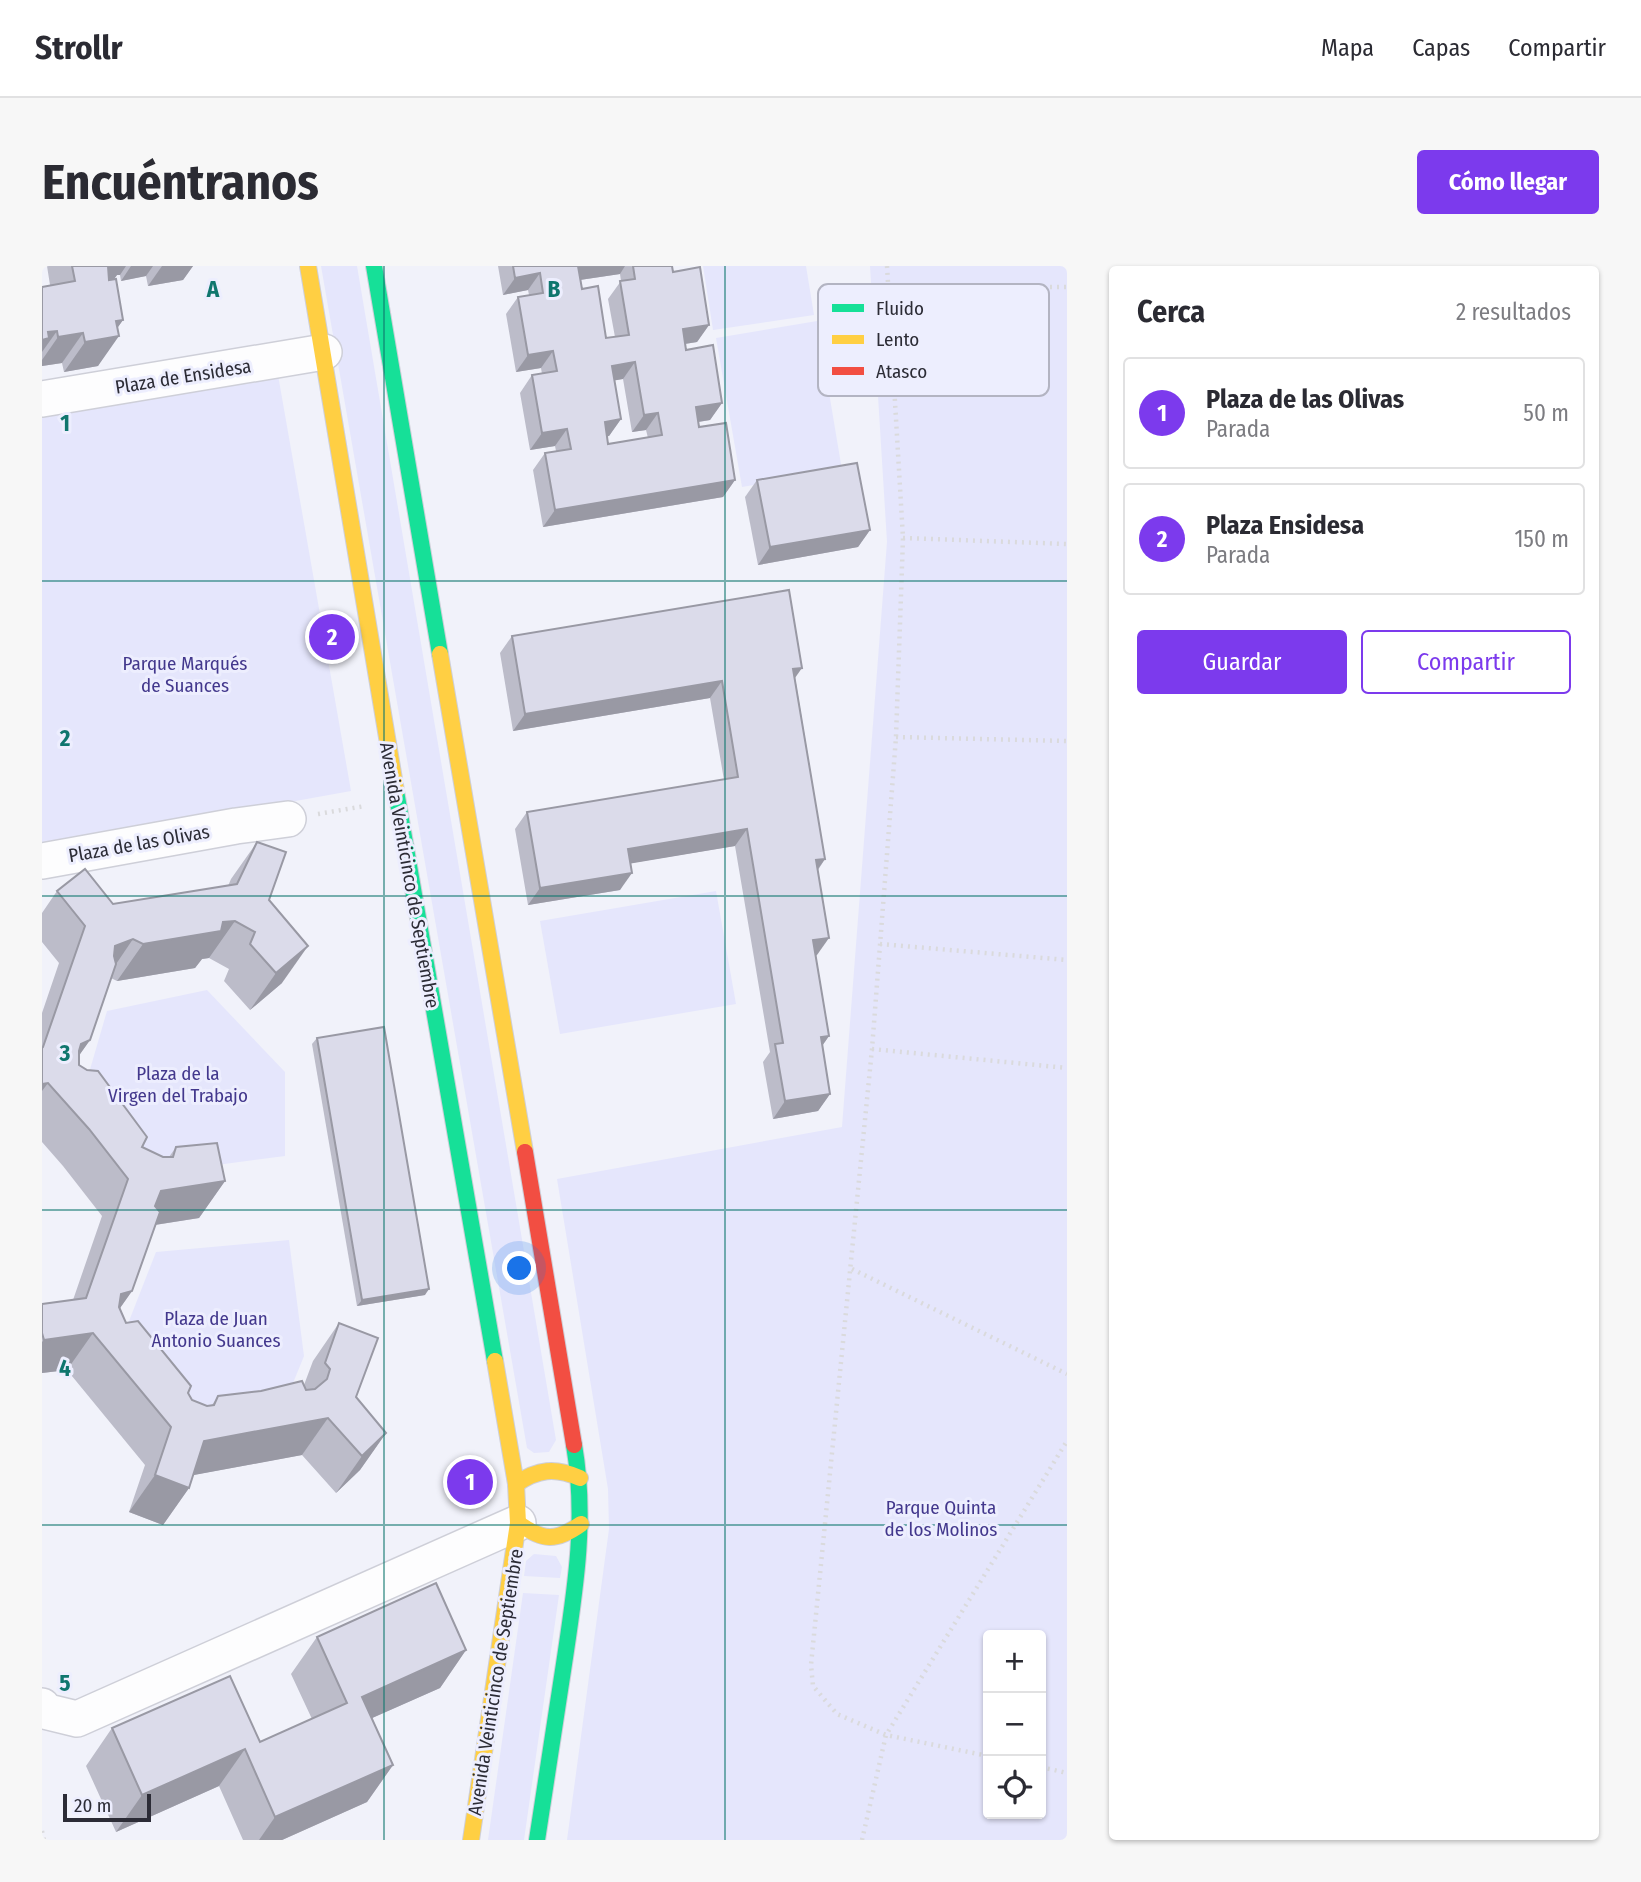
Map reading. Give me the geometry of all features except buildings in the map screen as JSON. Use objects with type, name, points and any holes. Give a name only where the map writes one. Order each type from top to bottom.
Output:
[{"type":"main road","name":"Avenida Veinticinco de Septiembre","points":[[309,266],[397,800],[516,1484],[518,1523],[471,1840]]},
{"type":"main road","points":[[374,266],[580,1478],[581,1524],[575,1589],[537,1840]]},
{"type":"main road","points":[[516,1484],[529,1474],[546,1469],[564,1470],[580,1478]]},
{"type":"main road","name":"Avenida Veinticinco de Septiembre","points":[[518,1523],[532,1534],[550,1539],[567,1535],[581,1524]]},
{"type":"street","name":"Plaza de Ensidesa","points":[[42,399],[324,352]]},
{"type":"street","name":"Plaza de las Olivas","points":[[42,861],[288,819]]},
{"type":"street","points":[[42,1706],[44,1712],[77,1719],[518,1523]]},
{"type":"path","points":[[887,266],[889,284]]},
{"type":"path","points":[[1049,287],[1067,287]]},
{"type":"path","points":[[895,396],[903,538],[896,737],[852,1269],[811,1665],[813,1686],[837,1714],[886,1735],[983,1755]]},
{"type":"path","points":[[903,538],[1067,544]]},
{"type":"path","points":[[896,737],[1067,741]]},
{"type":"path","points":[[288,819],[397,800]]},
{"type":"path","points":[[880,944],[1067,960]]},
{"type":"path","points":[[872,1049],[1067,1068]]},
{"type":"path","points":[[852,1269],[1067,1374]]},
{"type":"path","points":[[862,1840],[886,1735],[1067,1441]]},
{"type":"path","points":[[1046,1768],[1067,1773]]},
{"type":"path","points":[[42,1831],[44,1840]]},
{"type":"green space","points":[[321,266],[357,266],[556,1440],[549,1452],[534,1453],[527,1448]]},
{"type":"green space","points":[[703,266],[806,266],[814,315],[713,330]]},
{"type":"green space","name":"Parque Quinta de los Molinos","points":[[870,266],[1067,266],[1067,1840],[567,1840],[609,1529],[608,1489],[557,1179],[842,1127],[887,542],[878,396],[1049,396],[1049,284],[871,284]]},
{"type":"green space","points":[[817,321],[818,396],[830,396],[842,470],[742,487],[716,338]]},
{"type":"green space","name":"Parque Marqués de Suances","points":[[278,375],[351,791],[42,847],[42,413]]},
{"type":"green space","points":[[716,891],[736,1004],[560,1034],[540,921]]},
{"type":"green space","name":"Plaza de la Virgen del Trabajo","points":[[207,990],[285,1072],[285,1156],[157,1173],[82,1097],[107,1011]]},
{"type":"green space","name":"Plaza de Juan Antonio Suances","points":[[289,1240],[304,1356],[291,1388],[198,1417],[122,1339],[156,1252]]},
{"type":"green space","points":[[534,1554],[556,1556],[562,1567],[560,1578],[524,1576],[526,1561]]},
{"type":"green space","points":[[523,1593],[559,1595],[524,1840],[488,1840]]},
{"type":"traffic: fast","points":[[374,266],[440,654]]},
{"type":"traffic: fast","points":[[396,791],[495,1361]]},
{"type":"traffic: fast","points":[[537,1840],[578,1555],[579,1500],[574,1445]]},
{"type":"traffic: slow","points":[[308,266],[396,791]]},
{"type":"traffic: slow","points":[[440,654],[525,1152]]},
{"type":"traffic: slow","points":[[471,1840],[518,1523],[516,1484],[495,1361]]},
{"type":"traffic: slow","points":[[516,1484],[532,1475],[547,1471],[563,1472],[580,1478]]},
{"type":"traffic: slow","points":[[518,1523],[535,1533],[550,1537],[564,1534],[581,1524]]},
{"type":"traffic: jam","points":[[525,1152],[574,1445]]},
{"type":"place","name":"Plaza Ensidesa","points":[[332,637]]},
{"type":"place","name":"Plaza de las Olivas","points":[[470,1482]]}]
